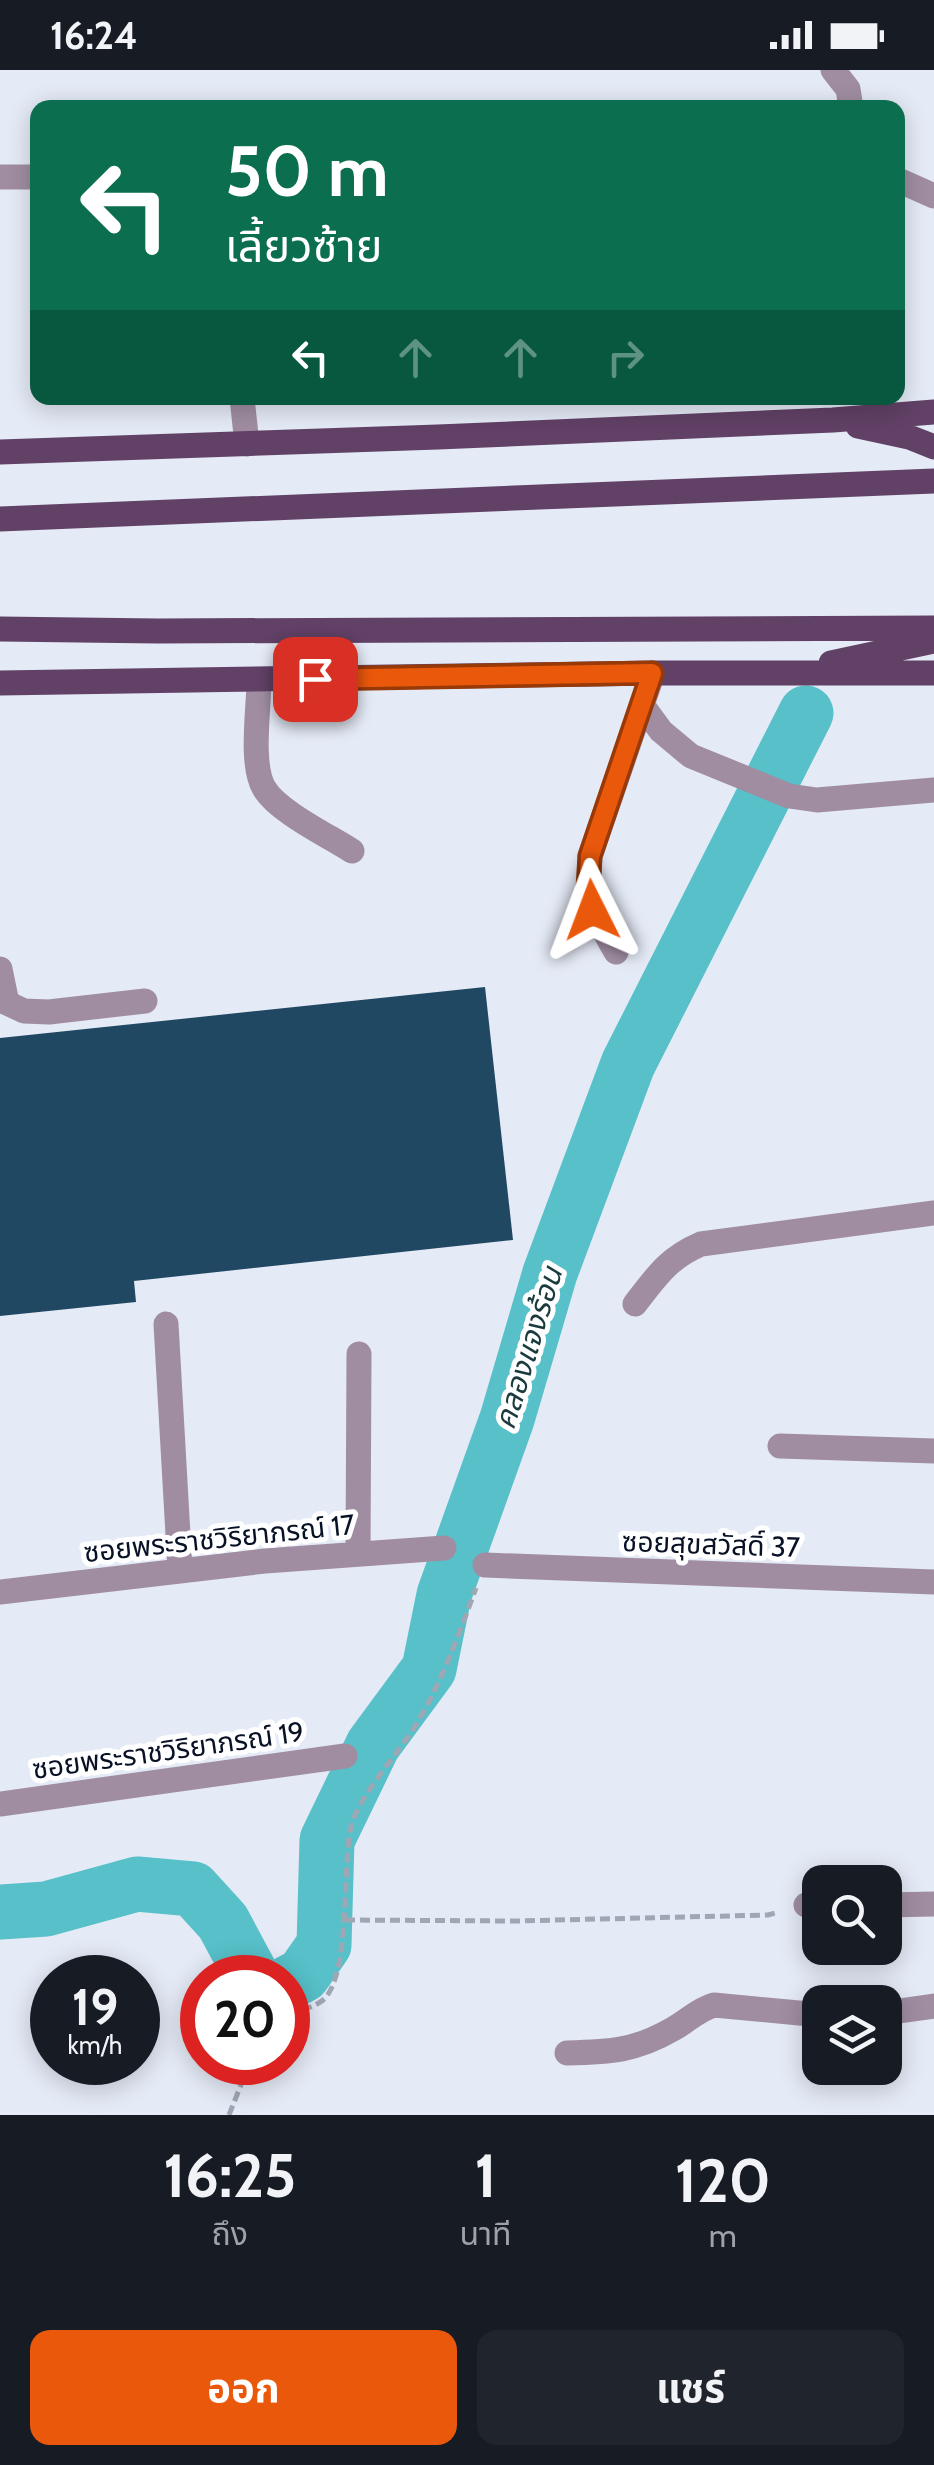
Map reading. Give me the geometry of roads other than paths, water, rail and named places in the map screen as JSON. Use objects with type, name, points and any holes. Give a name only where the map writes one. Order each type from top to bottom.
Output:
[{"type":"main road","points":[[0,452],[834,420],[934,412]]},
{"type":"main road","points":[[834,420],[934,447]]},
{"type":"main road","points":[[0,519],[934,482]]},
{"type":"main road","points":[[0,629],[934,628]]},
{"type":"main road","points":[[782,673],[934,641]]},
{"type":"main road","points":[[0,683],[934,672]]},
{"type":"street","points":[[833,70],[848,89],[850,100]]},
{"type":"street","points":[[0,177],[30,177]]},
{"type":"street","points":[[905,183],[934,196]]},
{"type":"street","points":[[243,405],[247,444]]},
{"type":"street","points":[[616,952],[592,910],[588,888],[590,856],[652,673]]},
{"type":"street","points":[[260,680],[258,759],[263,786],[277,804],[352,851]]},
{"type":"street","points":[[642,705],[661,731],[692,756],[789,796],[817,800],[934,790]]},
{"type":"street","points":[[0,968],[7,1004],[24,1011],[49,1012],[145,1000]]},
{"type":"street","points":[[635,1304],[680,1252],[701,1244],[934,1213]]},
{"type":"street","points":[[166,1324],[180,1570]]},
{"type":"street","points":[[358,1552],[359,1354]]},
{"type":"street","points":[[780,1446],[934,1452]]},
{"type":"street","name":"ซอยพระราชวิริยาภรณ์ 17","points":[[0,1592],[358,1552],[444,1548]]},
{"type":"street","name":"ซอยสุขสวัสดิ์ 37","points":[[485,1566],[934,1582]]},
{"type":"street","name":"ซอยพระราชวิริยาภรณ์ 19","points":[[0,1804],[346,1756]]},
{"type":"street","points":[[902,1904],[934,1904]]},
{"type":"street","points":[[567,2053],[616,2052],[642,2044],[714,2005],[802,2013]]},
{"type":"street","points":[[902,2011],[934,2006]]},
{"type":"waterway","name":"คลองแจงร้อน","points":[[310,1965],[324,1945],[327,1840],[373,1745],[429,1669],[444,1595],[507,1419],[550,1273],[628,1064],[806,713]]},
{"type":"waterway","name":"คลองแจงร้อน","points":[[0,1912],[46,1909],[137,1884],[193,1889],[223,1922],[241,1955]]}]
